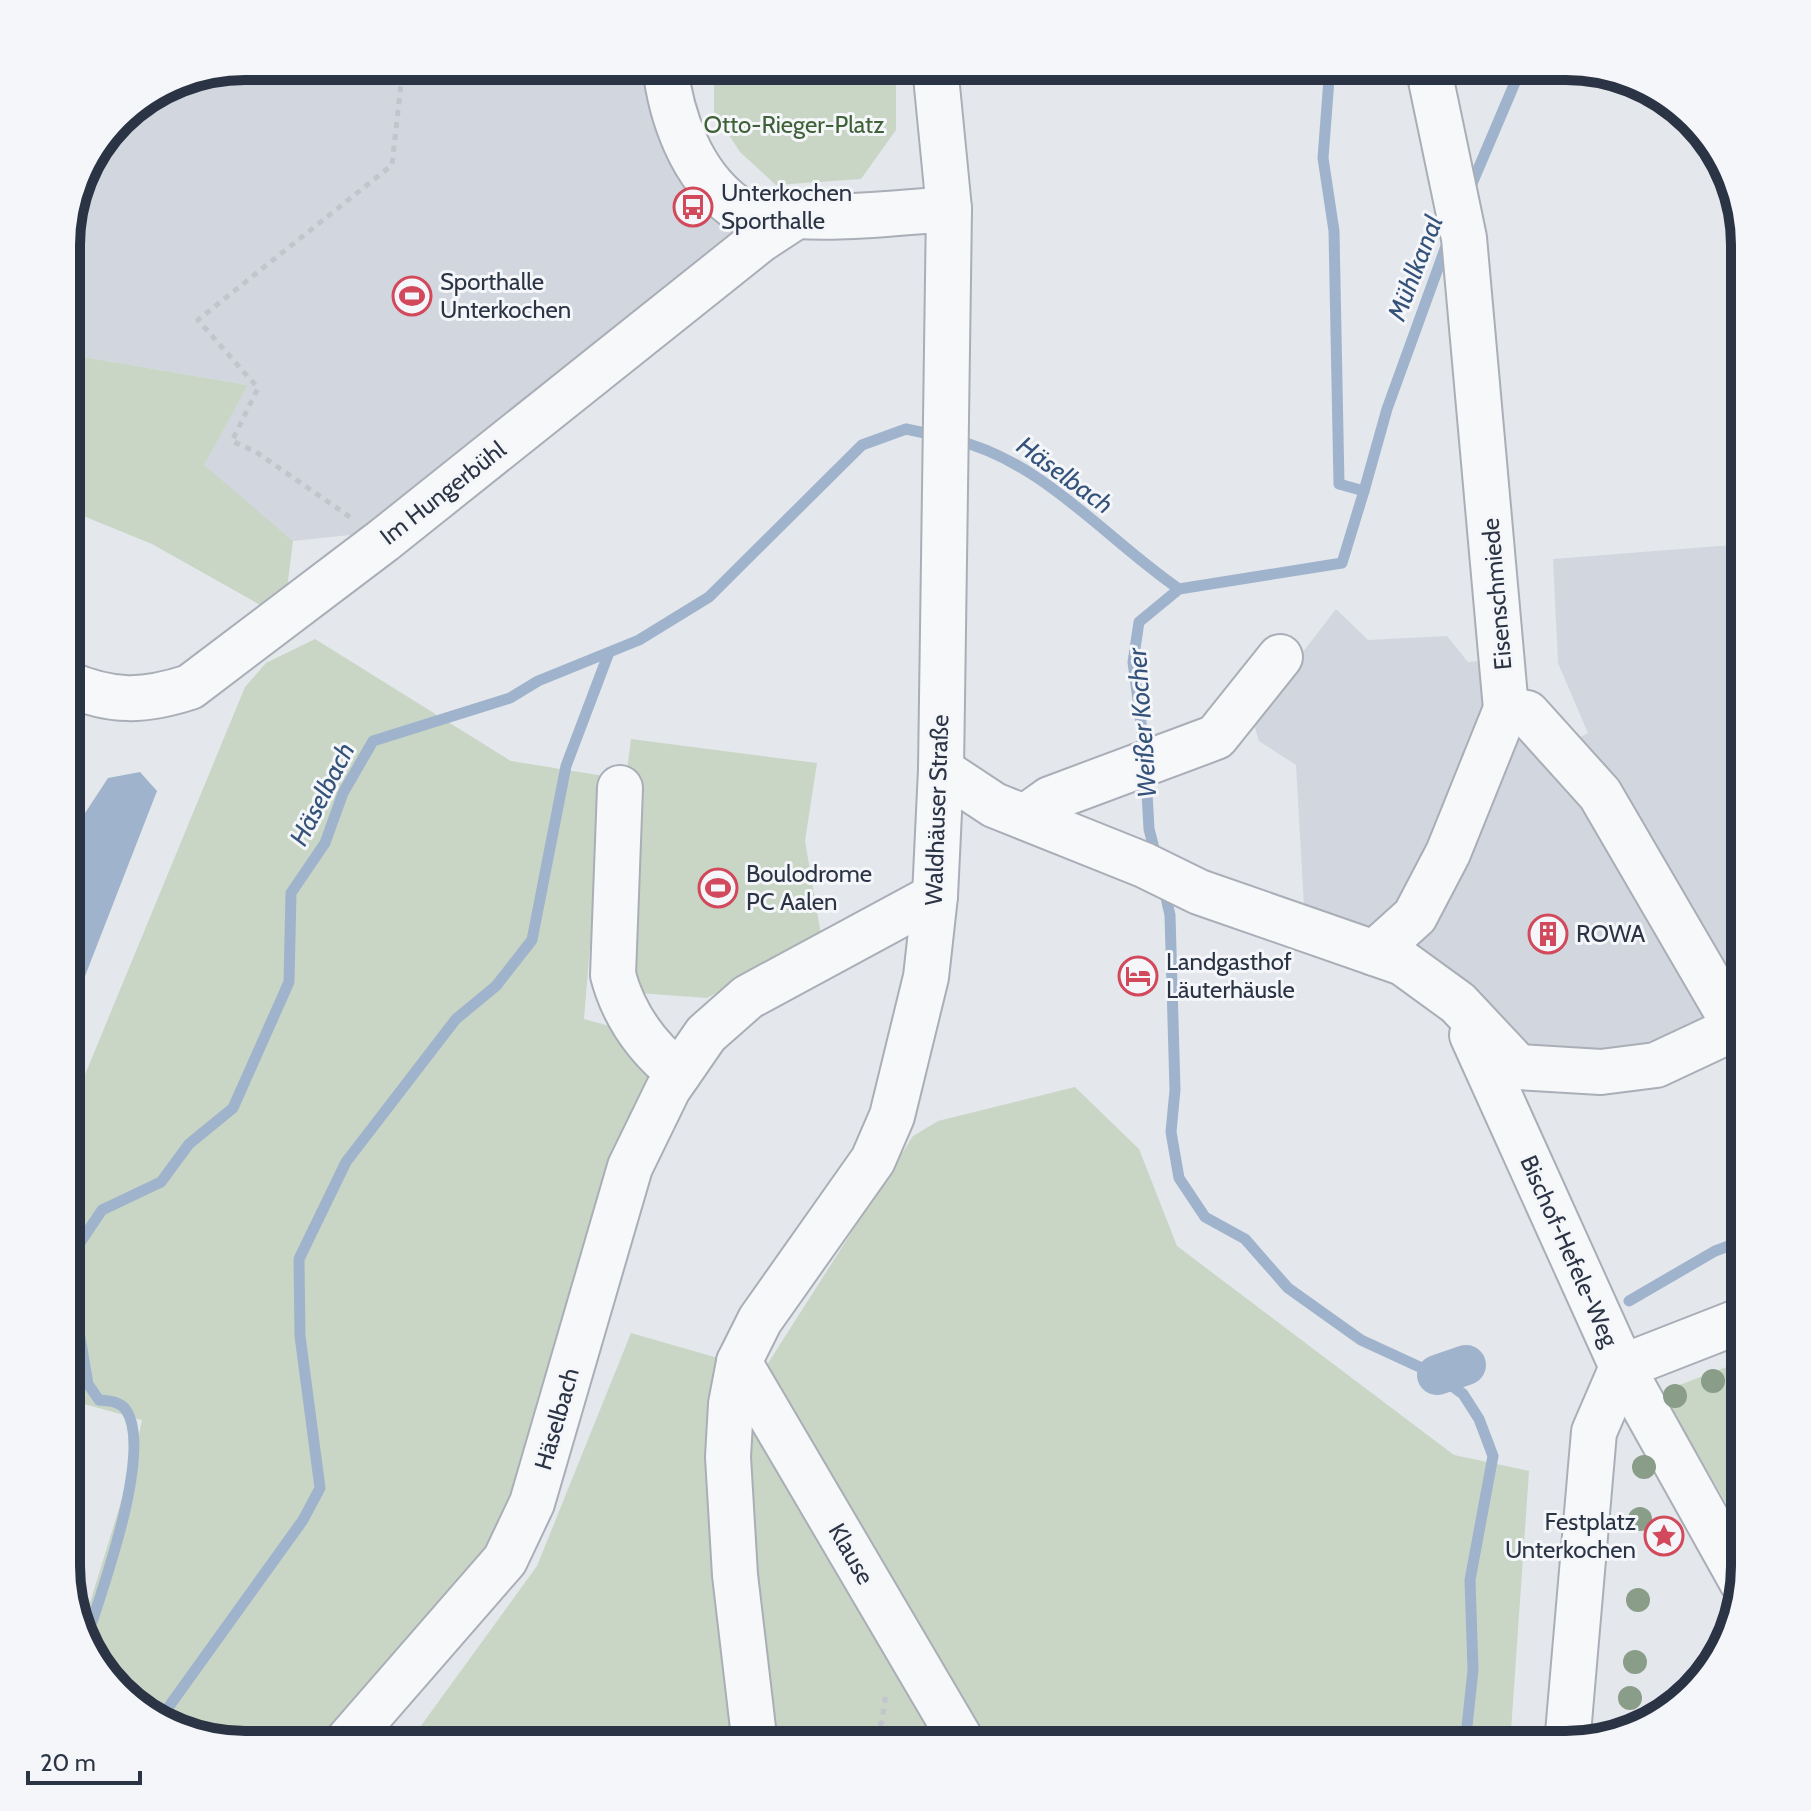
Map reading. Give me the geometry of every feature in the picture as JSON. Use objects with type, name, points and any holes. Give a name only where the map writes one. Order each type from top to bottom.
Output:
[{"type":"street","points":[[667,80],[670,108],[698,167],[736,208],[795,217],[949,209]]},
{"type":"street","name":"Waldhäuser Straße","points":[[753,1731],[735,1575],[728,1457],[731,1404],[739,1362],[760,1320],[873,1160],[892,1116],[926,977],[935,896],[941,770],[949,209],[936,80]]},
{"type":"street","name":"Eisenschmiede","points":[[1431,80],[1464,238],[1506,709]]},
{"type":"street","name":"Im Hungerbühl","points":[[80,690],[94,696],[153,699],[190,687],[384,540],[760,240],[795,217]]},
{"type":"street","points":[[1025,817],[1050,799],[1216,737],[1280,657]]},
{"type":"street","points":[[1374,953],[1415,916],[1448,853],[1506,709],[1527,713],[1600,794],[1731,1020]]},
{"type":"street","name":"Bischof-Hefele-Weg","points":[[941,770],[994,805],[1144,865],[1199,892],[1403,963],[1458,1003],[1518,1067],[1601,1072],[1656,1065],[1731,1039]]},
{"type":"street","points":[[620,788],[613,975],[621,1003],[652,1052],[679,1073]]},
{"type":"street","name":"Häselbach","points":[[356,1731],[505,1560],[532,1503],[630,1167],[679,1073],[706,1034],[748,997],[935,896]]},
{"type":"street","name":"Bischof-Hefele-Weg","points":[[1458,1003],[1622,1367],[1594,1432],[1568,1731]]},
{"type":"street","points":[[1731,1324],[1622,1367],[1731,1562]]},
{"type":"street","name":"Klause","points":[[739,1362],[956,1731]]},
{"type":"path","points":[[384,540],[256,452],[232,441],[258,388],[198,320],[392,165],[401,80]]},
{"type":"shaded area","points":[[234,80],[668,80],[747,223],[368,533],[293,541],[203,466],[248,385],[80,356],[80,234],[86,202],[97,172],[114,145],[136,121],[172,97],[202,86]]},
{"type":"shaded area","name":"ROWA","points":[[1731,545],[1731,1028],[1657,1059],[1522,1061],[1305,924],[1296,765],[1259,741],[1252,718],[1336,609],[1368,640],[1447,636],[1468,662],[1496,660],[1555,751],[1588,733],[1558,663],[1553,559]]},
{"type":"green space","name":"Otto-Rieger-Platz","points":[[714,80],[896,80],[896,130],[861,179],[776,185],[740,152],[714,112]]},
{"type":"green space","points":[[80,356],[248,385],[204,465],[293,541],[287,589],[262,606],[152,544],[80,515]]},
{"type":"green space","points":[[315,639],[511,761],[604,776],[584,1019],[660,1040],[663,1084],[528,1498],[349,1731],[234,1731],[182,1718],[163,1709],[128,1683],[97,1639],[87,1612],[133,1463],[142,1420],[80,1403],[80,1087],[245,687],[266,663]]},
{"type":"green space","name":"Boulodrome PC Aalen","points":[[631,739],[817,763],[805,841],[821,935],[707,998],[625,992],[626,778]]},
{"type":"green space","points":[[1075,1087],[1139,1149],[1177,1246],[1454,1455],[1529,1471],[1511,1731],[417,1731],[537,1566],[631,1333],[763,1371],[913,1136],[938,1121]]},
{"type":"green space","points":[[1731,1365],[1731,1511],[1661,1392]]},
{"type":"water","points":[[140,772],[157,791],[80,989],[80,821],[108,778]]},
{"type":"waterway","name":"Weißer Kocher","points":[[1145,753],[1133,662],[1139,622],[1179,589],[1342,563],[1364,491],[1339,484],[1334,231],[1323,158],[1329,80]]},
{"type":"waterway","name":"Mühlkanal","points":[[1468,193],[1516,80]]},
{"type":"waterway","name":"Mühlkanal","points":[[1364,491],[1387,409],[1449,238]]},
{"type":"waterway","name":"Häselbach","points":[[80,1243],[102,1210],[161,1182],[189,1144],[233,1108],[289,982],[291,893],[325,843],[343,793],[373,741],[510,698],[538,681],[639,640],[709,597],[862,445],[906,429],[939,436]]},
{"type":"waterway","name":"Häselbach","points":[[955,440],[987,450],[1045,483],[1179,589]]},
{"type":"waterway","points":[[166,1710],[303,1520],[320,1488],[300,1336],[299,1259],[346,1162],[456,1019],[496,986],[532,940],[566,766],[608,655]]},
{"type":"waterway","name":"Weißer Kocher","points":[[1146,775],[1149,829],[1156,856]]},
{"type":"waterway","name":"Weißer Kocher","points":[[1164,889],[1170,915],[1175,1090],[1171,1132],[1179,1178],[1205,1217],[1245,1239],[1288,1288],[1361,1340],[1437,1375],[1463,1394],[1479,1419],[1493,1456],[1470,1580],[1473,1670],[1466,1731]]},
{"type":"waterway","name":"Weißer Kocher","points":[[1629,1301],[1715,1251],[1731,1245]]},
{"type":"waterway","name":"Häselbach","points":[[80,1338],[88,1384],[99,1400],[124,1407],[133,1430],[134,1457],[122,1524],[91,1624]]},
{"type":"waterway","name":"Weißer Kocher","points":[[1437,1375],[1466,1365]]},
{"type":"place","name":"Unterkochen Sporthalle","points":[[693,207]]},
{"type":"place","name":"Sporthalle Unterkochen","points":[[412,296]]},
{"type":"place","name":"Boulodrome PC Aalen","points":[[718,888]]},
{"type":"place","name":"ROWA","points":[[1548,934]]},
{"type":"place","name":"Landgasthof Läuterhäusle","points":[[1138,976]]},
{"type":"place","name":"Festplatz Unterkochen","points":[[1664,1536]]}]
